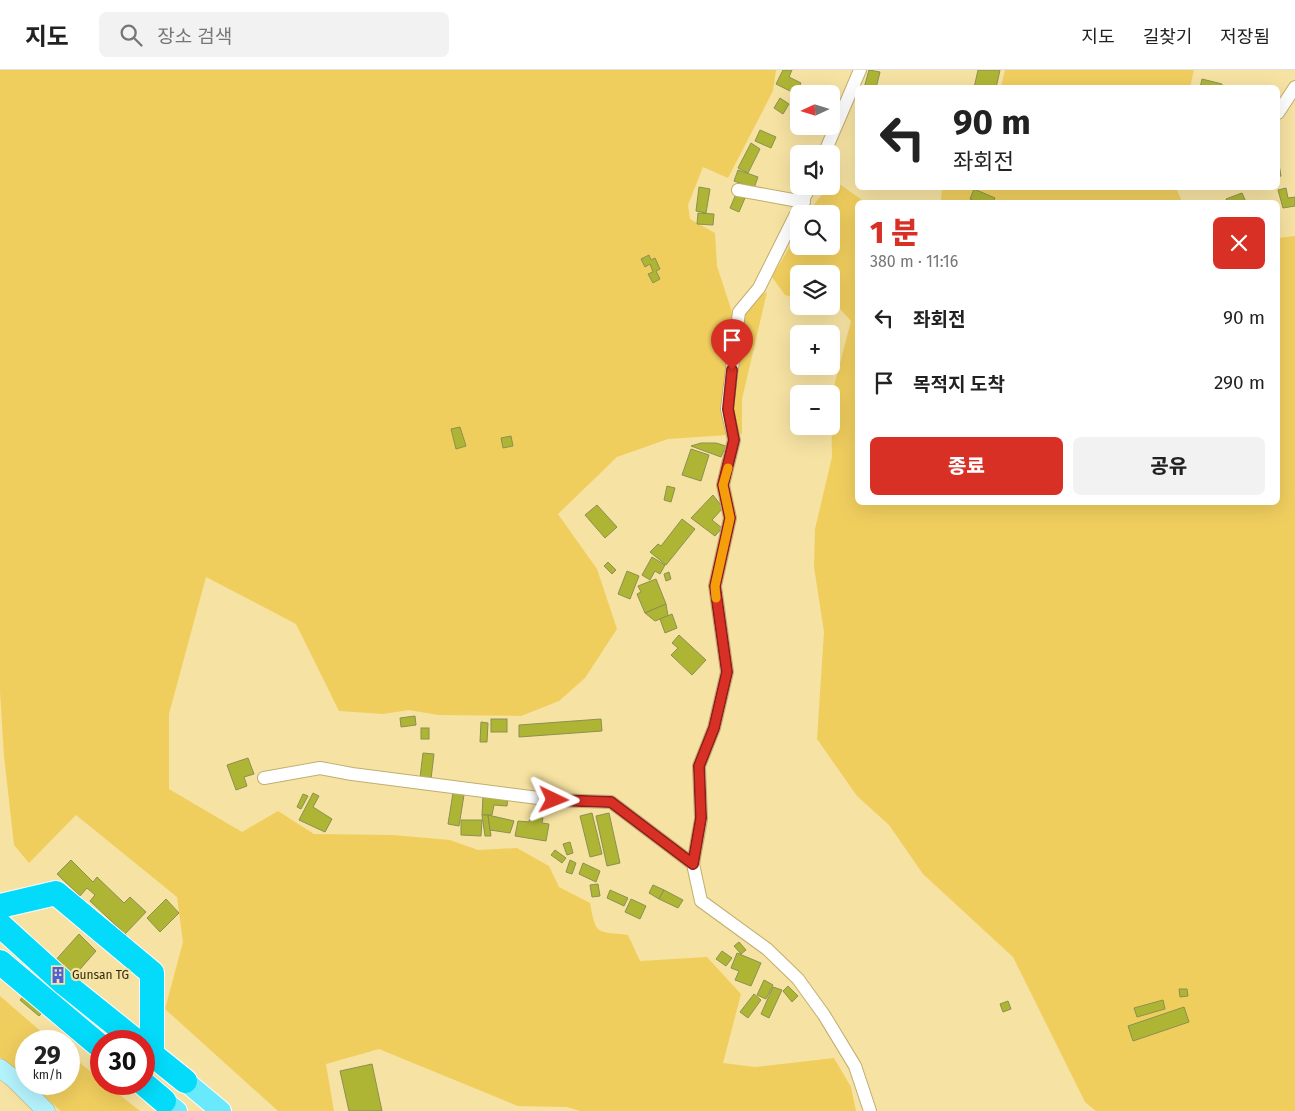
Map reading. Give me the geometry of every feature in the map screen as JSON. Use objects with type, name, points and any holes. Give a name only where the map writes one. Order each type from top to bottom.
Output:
[{"type":"highway","points":[[0,906],[56,893],[152,974],[146,1030]]},
{"type":"highway","points":[[0,925],[65,984],[122,1030]]},
{"type":"highway","points":[[0,962],[90,1038]]},
{"type":"highway","points":[[155,1057],[185,1081]]},
{"type":"highway","points":[[155,1093],[172,1108]]},
{"type":"main road","points":[[0,1068],[14,1079],[46,1111]]},
{"type":"main road","points":[[185,1081],[221,1111]]},
{"type":"street","points":[[828,145],[860,70]]},
{"type":"street","points":[[1280,110],[1295,87]]},
{"type":"street","points":[[738,190],[804,202]]},
{"type":"street","points":[[807,195],[759,288],[739,312],[728,409],[734,440],[723,485],[730,518],[715,586],[727,672],[714,728],[699,766],[701,818],[693,864],[701,901],[766,949],[798,979],[824,1015],[855,1066],[870,1111]]},
{"type":"street","points":[[264,778],[320,768],[352,774],[554,800],[611,802],[693,864]]},
{"type":"shaded area","points":[[0,70],[776,70],[773,91],[728,178],[703,167],[688,205],[690,219],[715,233],[717,266],[732,312],[767,292],[742,399],[742,434],[668,439],[617,457],[558,514],[597,569],[617,629],[585,678],[559,701],[521,716],[438,715],[409,710],[383,714],[339,711],[296,624],[206,577],[169,714],[169,789],[242,832],[278,811],[314,834],[393,835],[450,840],[478,850],[517,848],[549,866],[559,887],[590,903],[596,927],[599,930],[628,935],[640,961],[707,957],[741,994],[723,1063],[755,1067],[834,1058],[851,1087],[856,1111],[580,1111],[567,1107],[518,1106],[379,1049],[326,1064],[334,1111],[278,1111],[165,1009],[183,942],[177,897],[76,815],[29,863],[14,845],[4,756],[0,692]]},
{"type":"shaded area","points":[[1005,70],[1194,70],[1190,85],[1001,85]]},
{"type":"shaded area","points":[[840,184],[862,200],[855,200],[855,505],[1280,505],[1280,238],[1295,236],[1295,1111],[1096,1111],[1085,1102],[1013,957],[923,874],[889,825],[857,796],[817,739],[824,632],[814,567],[815,529],[832,457],[832,435],[840,435],[840,385],[834,385],[837,375],[840,375],[840,363],[851,321],[840,309],[840,265],[790,265],[790,296],[785,295],[772,277],[790,246],[790,255],[840,255],[840,205],[814,205],[821,196],[840,195]]},
{"type":"shaded area","points":[[942,190],[1177,190],[1181,200],[941,200]]},
{"type":"shaded area","points":[[0,996],[39,1030],[15,1030],[15,1070],[0,1057]]},
{"type":"shaded area","points":[[80,1063],[90,1071],[90,1095],[120,1095],[140,1111],[61,1111],[43,1095],[80,1095]]},
{"type":"building","points":[[783,70],[792,70],[789,77],[801,83],[800,85],[790,85],[790,91],[776,84]]},
{"type":"building","points":[[869,70],[880,72],[877,85],[865,85]]},
{"type":"building","points":[[978,70],[1000,70],[997,85],[975,85]]},
{"type":"building","points":[[1202,79],[1222,84],[1222,85],[1201,85]]},
{"type":"building","points":[[780,98],[789,104],[783,114],[774,108]]},
{"type":"building","points":[[760,130],[776,137],[771,148],[755,141]]},
{"type":"building","points":[[751,143],[760,149],[748,173],[738,168]]},
{"type":"building","points":[[738,170],[758,177],[754,188],[734,181]]},
{"type":"building","points":[[699,187],[710,189],[706,213],[696,211]]},
{"type":"building","points":[[1286,188],[1288,198],[1295,197],[1295,206],[1283,208],[1278,190]]},
{"type":"building","points":[[974,190],[995,198],[994,200],[970,199]]},
{"type":"building","points":[[1242,193],[1245,200],[1226,200]]},
{"type":"building","points":[[736,194],[745,198],[739,212],[730,208]]},
{"type":"building","points":[[698,213],[714,214],[713,225],[697,224]]},
{"type":"building","points":[[649,255],[651,260],[655,258],[660,269],[656,271],[660,279],[653,283],[648,274],[653,272],[650,264],[645,267],[641,259]]},
{"type":"building","points":[[460,427],[466,446],[456,449],[451,429]]},
{"type":"building","points":[[511,436],[513,446],[503,448],[501,438]]},
{"type":"building","points":[[701,443],[716,443],[726,446],[721,457],[691,446]]},
{"type":"building","points":[[691,449],[709,455],[701,481],[682,475]]},
{"type":"building","points":[[667,486],[675,488],[671,502],[664,500]]},
{"type":"building","points":[[713,495],[723,508],[712,520],[722,528],[715,536],[691,518]]},
{"type":"building","points":[[597,505],[617,527],[605,538],[585,515]]},
{"type":"building","points":[[682,519],[695,529],[666,565],[650,552],[658,544],[661,546]]},
{"type":"building","points":[[652,557],[665,565],[660,574],[655,571],[650,580],[642,575]]},
{"type":"building","points":[[608,562],[616,570],[612,574],[604,566]]},
{"type":"building","points":[[627,571],[639,576],[630,599],[618,594]]},
{"type":"building","points":[[669,572],[671,579],[666,581],[664,574]]},
{"type":"building","points":[[656,579],[666,604],[645,613],[637,594],[641,592],[638,586]]},
{"type":"building","points":[[666,604],[668,616],[655,621],[645,613]]},
{"type":"building","points":[[672,614],[677,628],[665,633],[660,619]]},
{"type":"building","points":[[679,635],[706,660],[692,675],[671,655],[678,648],[672,643]]},
{"type":"building","points":[[415,716],[416,725],[401,727],[400,718]]},
{"type":"building","points":[[491,719],[507,719],[507,732],[491,732]]},
{"type":"building","points":[[601,719],[602,731],[519,737],[519,725]]},
{"type":"building","points":[[481,722],[488,723],[487,742],[480,742]]},
{"type":"building","points":[[421,728],[429,728],[429,739],[421,739]]},
{"type":"building","points":[[423,753],[434,754],[431,779],[420,778]]},
{"type":"building","points":[[248,758],[254,774],[244,777],[247,786],[236,790],[227,765]]},
{"type":"building","points":[[313,793],[319,796],[313,807],[332,819],[325,832],[299,820]]},
{"type":"building","points":[[453,793],[464,795],[459,826],[448,824]]},
{"type":"building","points":[[303,794],[308,796],[301,809],[297,807]]},
{"type":"building","points":[[483,796],[508,797],[507,806],[494,805],[492,815],[482,815]]},
{"type":"building","points":[[592,813],[602,854],[590,857],[580,816]]},
{"type":"building","points":[[609,813],[620,863],[607,866],[596,816]]},
{"type":"building","points":[[482,815],[488,815],[491,836],[485,836]]},
{"type":"building","points":[[488,815],[514,821],[510,833],[490,830]]},
{"type":"building","points":[[530,816],[543,818],[542,823],[549,824],[546,841],[515,836],[518,821],[529,822]]},
{"type":"building","points":[[461,820],[482,820],[481,836],[461,835]]},
{"type":"building","points":[[570,842],[573,853],[567,855],[563,844]]},
{"type":"building","points":[[555,850],[566,858],[562,863],[551,855]]},
{"type":"building","points":[[71,860],[93,882],[97,877],[124,903],[130,897],[146,912],[125,934],[90,901],[95,895],[87,888],[80,896],[57,874]]},
{"type":"building","points":[[570,860],[576,863],[572,874],[566,872]]},
{"type":"building","points":[[583,863],[600,871],[596,882],[579,874]]},
{"type":"building","points":[[598,884],[600,896],[592,897],[590,885]]},
{"type":"building","points":[[653,885],[664,890],[659,899],[649,893]]},
{"type":"building","points":[[610,890],[628,898],[624,906],[607,898]]},
{"type":"building","points":[[664,890],[683,900],[678,908],[659,899]]},
{"type":"building","points":[[166,899],[179,913],[160,932],[147,918]]},
{"type":"building","points":[[631,899],[646,906],[640,919],[625,912]]},
{"type":"building","name":"Gunsan TG","points":[[79,934],[96,951],[39,1016],[20,1000]]},
{"type":"building","points":[[739,942],[746,950],[741,954],[734,946]]},
{"type":"building","points":[[722,951],[732,958],[726,966],[716,959]]},
{"type":"building","points":[[737,953],[761,963],[751,986],[735,980],[739,971],[731,968]]},
{"type":"building","points":[[764,980],[773,985],[766,999],[757,995]]},
{"type":"building","points":[[788,986],[798,996],[792,1002],[783,991]]},
{"type":"building","points":[[773,987],[782,990],[769,1018],[761,1014]]},
{"type":"building","points":[[1179,989],[1187,989],[1188,996],[1180,997]]},
{"type":"building","points":[[754,994],[761,1000],[748,1018],[740,1012]]},
{"type":"building","points":[[1163,1000],[1165,1009],[1137,1017],[1134,1008]]},
{"type":"building","points":[[1008,1001],[1011,1009],[1003,1012],[1000,1004]]},
{"type":"building","points":[[1184,1007],[1189,1022],[1133,1041],[1128,1026]]},
{"type":"building","points":[[372,1064],[382,1111],[349,1111],[340,1071]]},
{"type":"slow traffic","points":[[716,598],[715,586],[730,518],[723,485],[728,468]]},
{"type":"place","name":"Gunsan TG","points":[[58,975]]},
{"type":"route","points":[[554,800],[611,802],[693,864],[701,818],[699,766],[714,728],[727,672],[715,586],[730,518],[723,485],[734,440],[728,409],[732,370]]}]
